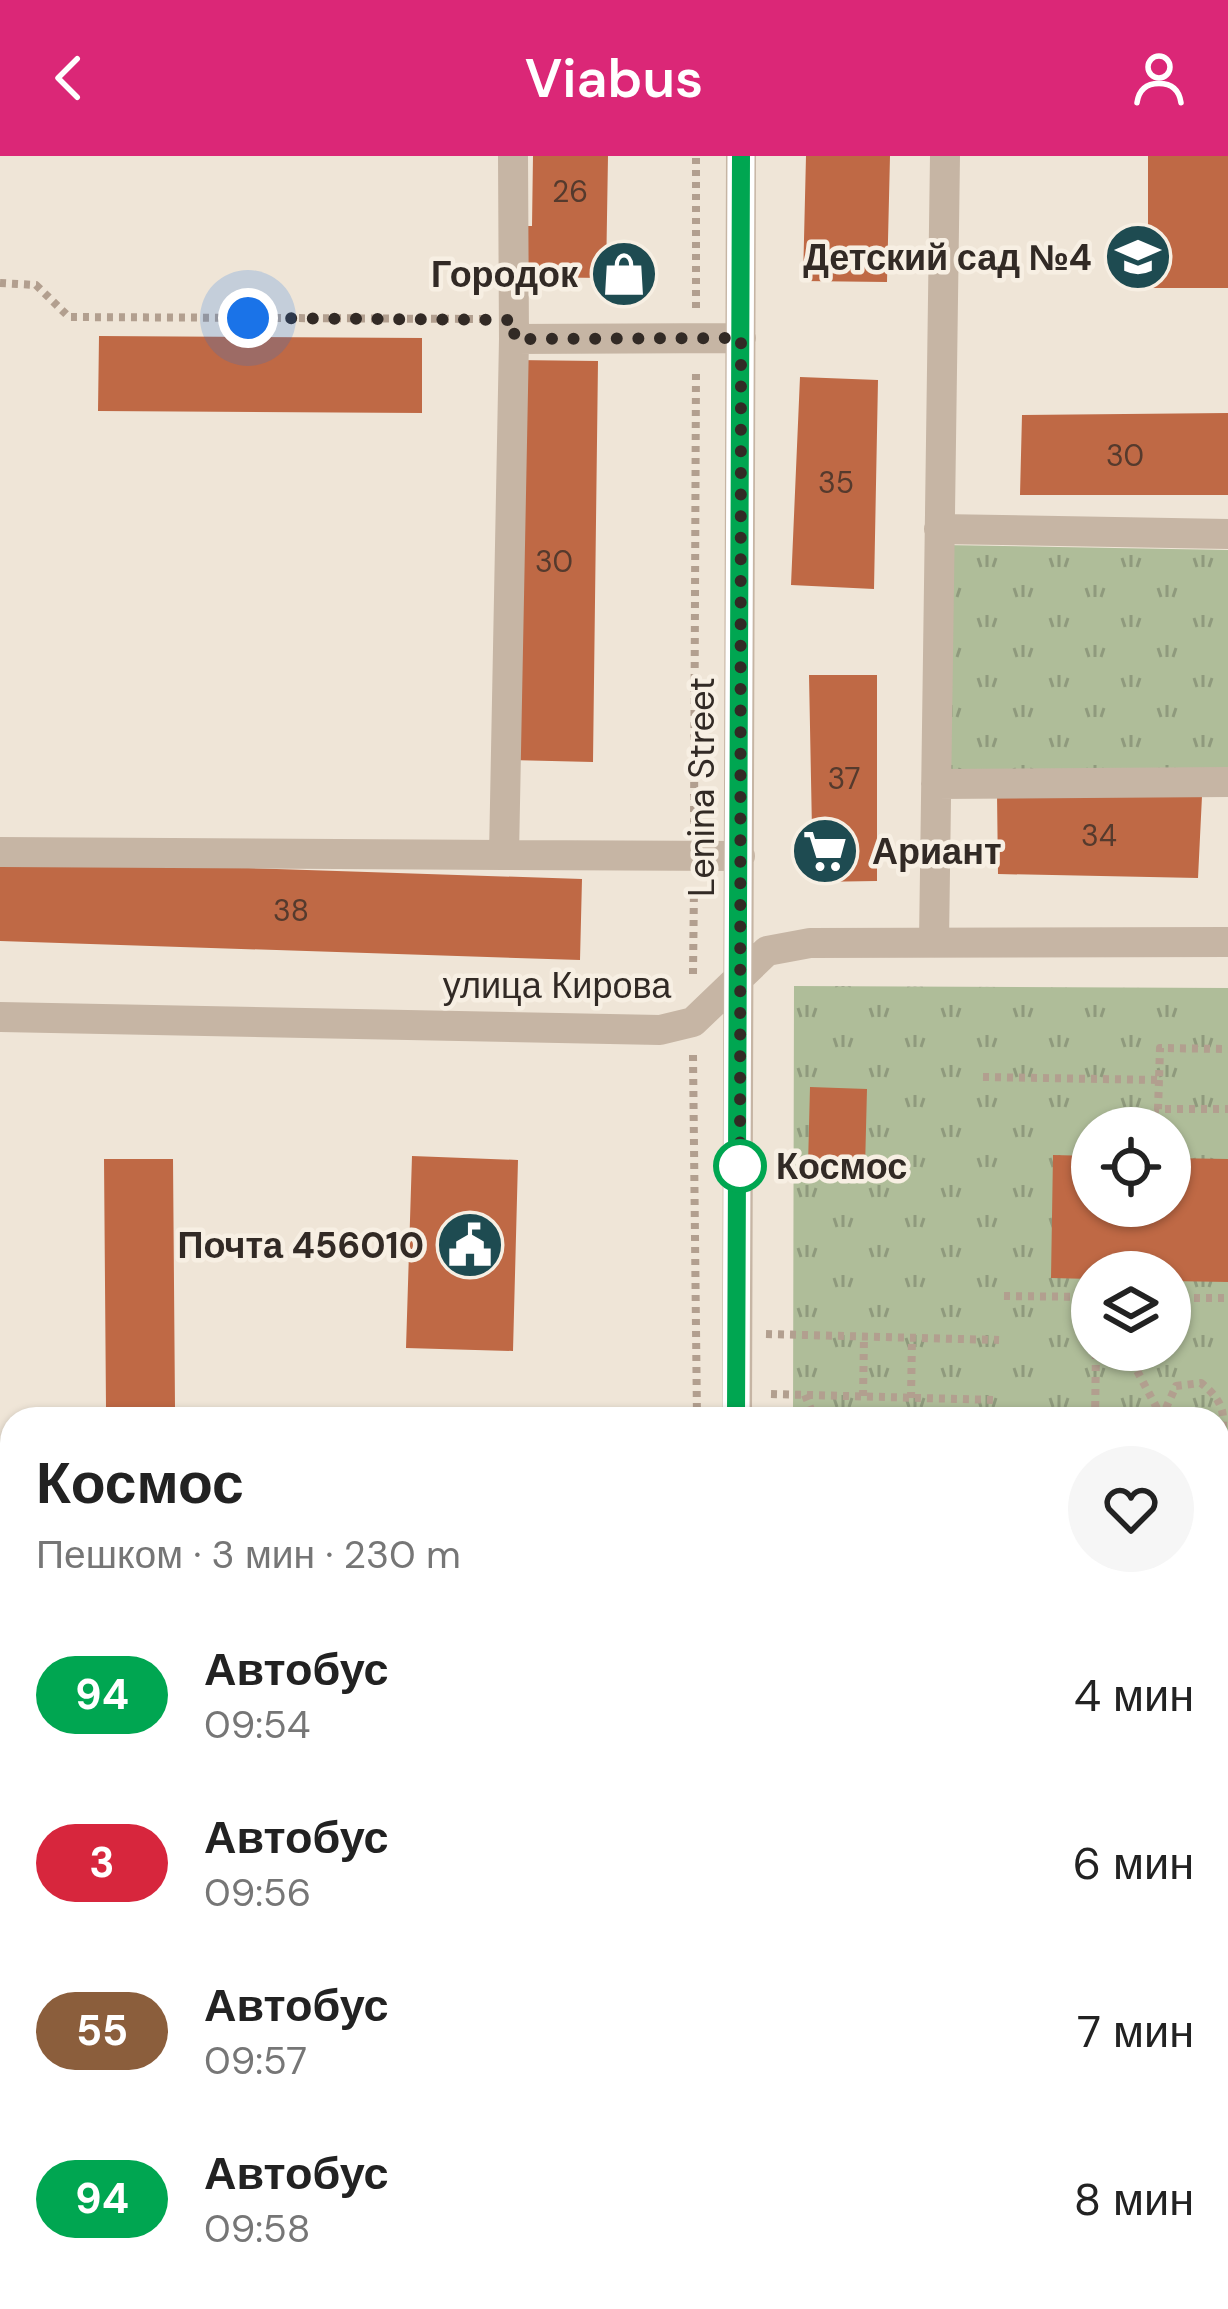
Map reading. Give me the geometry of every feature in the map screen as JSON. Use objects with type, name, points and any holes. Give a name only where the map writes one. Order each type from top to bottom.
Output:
[{"type":"street","points":[[503,855],[513,156]]},
{"type":"street","name":"Lenina Street","points":[[736,1407],[741,156]]},
{"type":"street","points":[[934,942],[945,156]]},
{"type":"street","points":[[514,329],[741,338]]},
{"type":"street","points":[[940,530],[1228,534]]},
{"type":"street","points":[[936,784],[1228,782]]},
{"type":"street","points":[[0,852],[740,856]]},
{"type":"street","name":"улица Кирова","points":[[0,1017],[660,1030],[693,1022],[767,951],[810,943],[1228,942]]},
{"type":"path","points":[[696,156],[696,320]]},
{"type":"path","points":[[0,283],[36,285],[69,317],[514,329]]},
{"type":"path","points":[[694,835],[696,367]]},
{"type":"path","points":[[694,882],[697,1407]]},
{"type":"path","points":[[1228,1049],[1160,1048],[1158,1108],[1228,1109]]},
{"type":"path","points":[[983,1077],[1159,1079]]},
{"type":"path","points":[[1004,1296],[1071,1297]]},
{"type":"path","points":[[1191,1298],[1228,1298]]},
{"type":"path","points":[[764,1334],[999,1340]]},
{"type":"path","points":[[863,1336],[863,1396]]},
{"type":"path","points":[[911,1337],[911,1398]]},
{"type":"path","points":[[1095,1407],[1096,1371]]},
{"type":"path","points":[[1137,1371],[1155,1407]]},
{"type":"path","points":[[1165,1407],[1176,1386],[1201,1383],[1220,1398],[1222,1407]]},
{"type":"path","points":[[763,1394],[998,1400]]},
{"type":"path","points":[[805,1395],[810,1407]]},
{"type":"green space","points":[[943,545],[1228,550],[1228,771],[940,771]]},
{"type":"green space","points":[[794,986],[1228,988],[1228,1407],[793,1407]]},
{"type":"building","points":[[533,156],[608,156],[606,278],[515,277],[516,226],[532,226]]},
{"type":"building","points":[[806,156],[890,156],[887,282],[803,281]]},
{"type":"building","points":[[1148,156],[1228,156],[1228,288],[1148,288]]},
{"type":"building","points":[[99,336],[422,338],[422,413],[98,411]]},
{"type":"building","points":[[515,360],[598,361],[593,762],[510,760]]},
{"type":"building","points":[[800,377],[878,380],[874,589],[791,585]]},
{"type":"building","points":[[1228,413],[1228,495],[1020,495],[1022,415]]},
{"type":"building","points":[[809,675],[877,675],[877,881],[813,882]]},
{"type":"building","points":[[997,794],[1202,796],[1198,878],[998,874]]},
{"type":"building","points":[[0,860],[582,879],[580,960],[0,941]]},
{"type":"building","points":[[810,1087],[867,1089],[865,1168],[808,1166]]},
{"type":"building","points":[[1053,1155],[1071,1155],[1071,1227],[1191,1227],[1191,1158],[1228,1159],[1228,1282],[1191,1281],[1191,1251],[1071,1251],[1071,1278],[1051,1278]]},
{"type":"building","points":[[412,1156],[518,1160],[513,1351],[406,1348]]},
{"type":"building","points":[[104,1159],[173,1159],[175,1407],[106,1407]]},
{"type":"bus line","name":"94","points":[[736,1407],[741,156]]},
{"type":"place","name":"Детский сад №4","points":[[1138,257]]},
{"type":"place","name":"Городок","points":[[624,274]]},
{"type":"place","name":"Ариант","points":[[825,851]]},
{"type":"place","name":"Космос","points":[[740,1166]]},
{"type":"place","name":"Почта 456010","points":[[470,1245]]},
{"type":"route","points":[[248,318],[515,320],[514,339],[741,338],[740,1166]]}]
